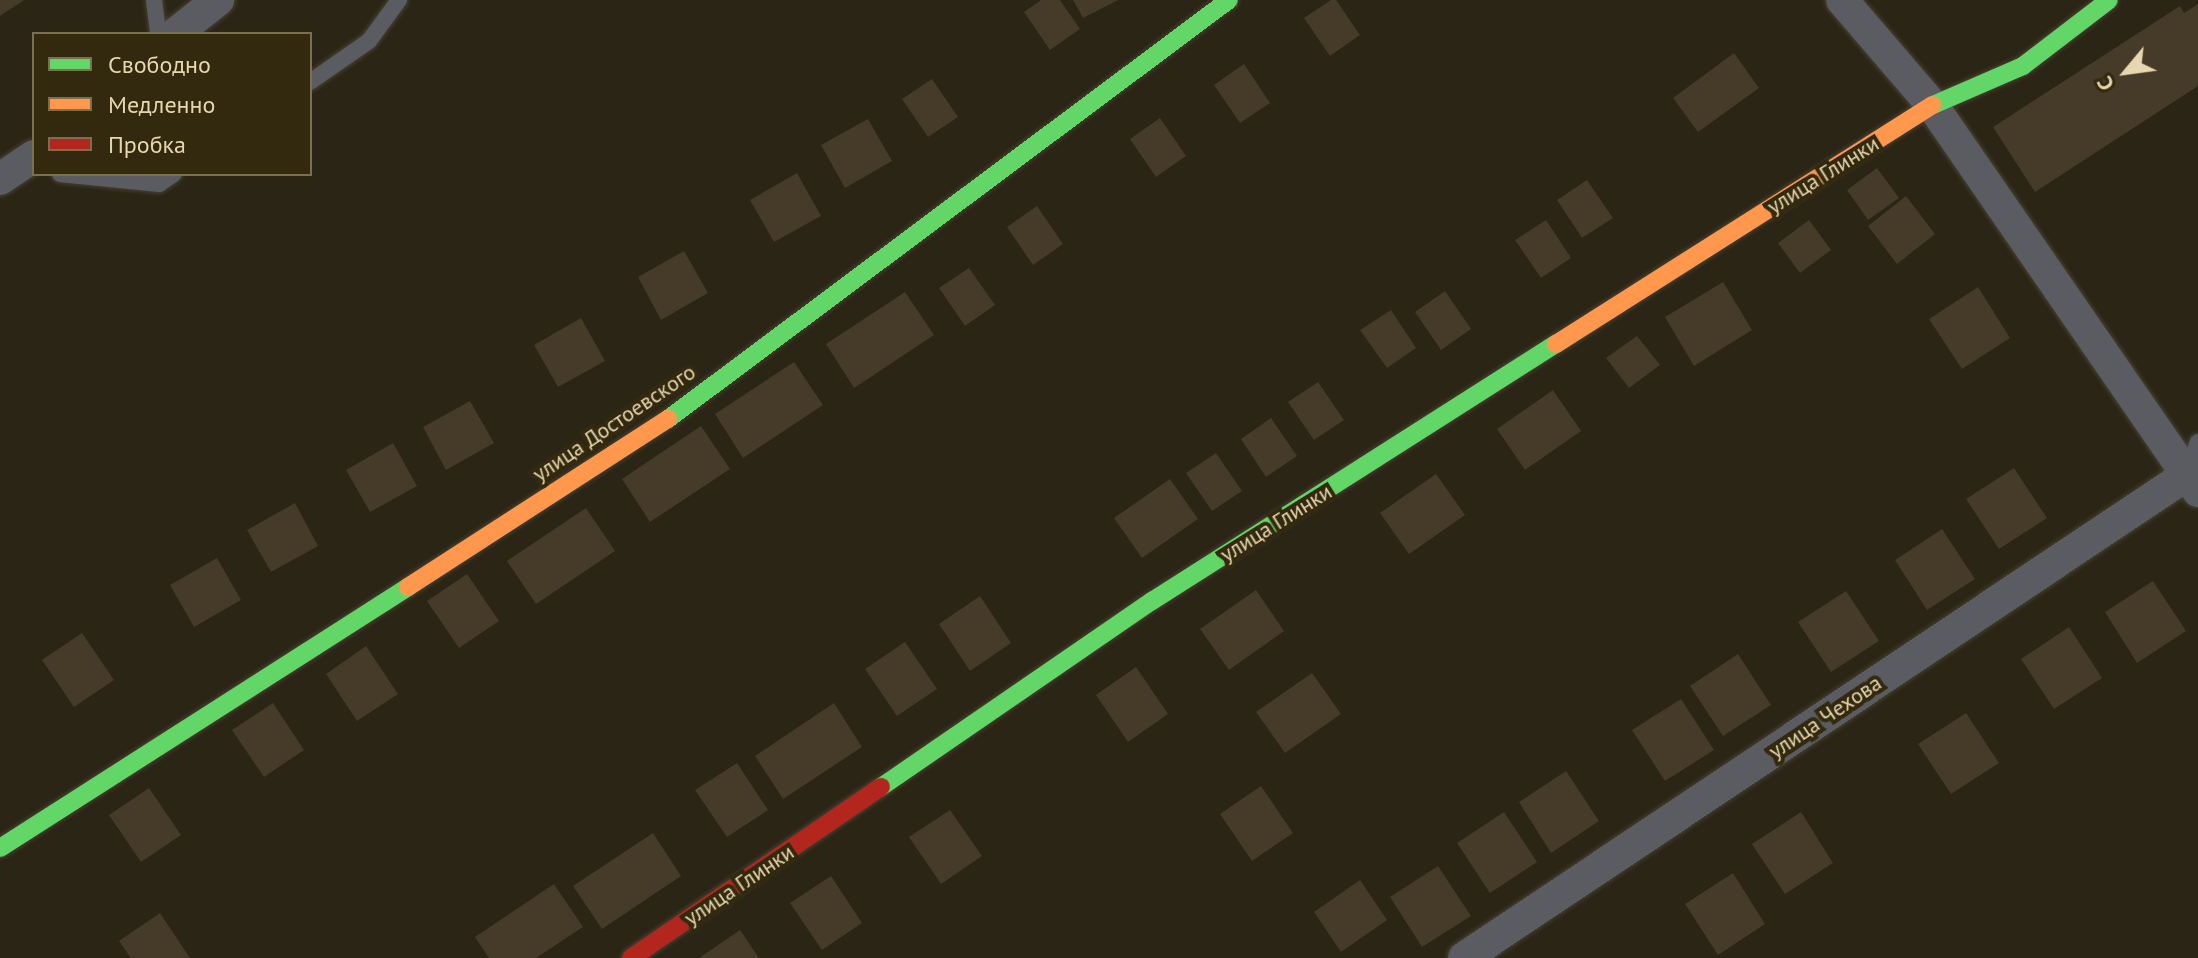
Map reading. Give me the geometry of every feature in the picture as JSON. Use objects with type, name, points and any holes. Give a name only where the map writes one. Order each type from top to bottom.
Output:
[{"type":"street","points":[[178,32],[218,0]]},
{"type":"street","name":"улица Достоевского","points":[[0,848],[662,424],[1229,0]]},
{"type":"street","points":[[1842,0],[1932,105],[2192,484]]},
{"type":"street","name":"улица Глинки","points":[[631,958],[1152,601],[1932,105],[2023,66],[2109,0]]},
{"type":"street","name":"улица Чехова","points":[[1464,958],[2192,484]]},
{"type":"lane","points":[[154,0],[158,32]]},
{"type":"lane","points":[[312,81],[369,41],[399,0]]},
{"type":"lane","points":[[80,176],[159,184],[171,176]]},
{"type":"lane","points":[[2192,484],[2198,442]]},
{"type":"building","points":[[0,0],[24,0],[0,16]]},
{"type":"building","points":[[1041,0],[1060,0],[1080,29],[1050,50],[1024,12]]},
{"type":"building","points":[[1073,0],[1118,0],[1083,18]]},
{"type":"building","points":[[1331,0],[1336,0],[1360,35],[1330,56],[1304,18]]},
{"type":"building","points":[[2198,4],[2198,86],[2035,192],[1993,127],[2180,6],[2184,13]]},
{"type":"building","points":[[1734,53],[1759,88],[1698,132],[1673,98]]},
{"type":"building","points":[[1244,64],[1270,103],[1240,123],[1214,85]]},
{"type":"building","points":[[932,79],[958,117],[928,137],[902,99]]},
{"type":"building","points":[[1160,118],[1186,156],[1156,177],[1130,139]]},
{"type":"building","points":[[868,119],[892,161],[845,188],[821,145]]},
{"type":"building","points":[[1877,168],[1899,198],[1868,220],[1847,190]]},
{"type":"building","points":[[797,173],[821,216],[774,242],[750,200]]},
{"type":"building","points":[[1587,180],[1613,218],[1582,238],[1557,200]]},
{"type":"building","points":[[1906,196],[1935,234],[1897,264],[1868,226]]},
{"type":"building","points":[[1037,206],[1063,244],[1033,265],[1007,227]]},
{"type":"building","points":[[1546,220],[1571,258],[1541,278],[1515,240]]},
{"type":"building","points":[[1809,220],[1831,250],[1800,273],[1778,243]]},
{"type":"building","points":[[684,251],[708,293],[661,320],[638,277]]},
{"type":"building","points":[[969,268],[995,305],[965,326],[939,288]]},
{"type":"building","points":[[1723,282],[1752,330],[1694,366],[1665,317]]},
{"type":"building","points":[[1978,287],[2010,338],[1962,369],[1929,319]]},
{"type":"building","points":[[1445,291],[1471,329],[1441,350],[1415,312]]},
{"type":"building","points":[[905,292],[934,335],[854,388],[826,344]]},
{"type":"building","points":[[1391,310],[1416,348],[1387,368],[1360,330]]},
{"type":"building","points":[[581,318],[605,361],[558,387],[534,345]]},
{"type":"building","points":[[1637,336],[1660,365],[1629,388],[1606,358]]},
{"type":"building","points":[[794,362],[823,405],[743,458],[715,414]]},
{"type":"building","points":[[1318,382],[1344,420],[1314,440],[1288,402]]},
{"type":"building","points":[[1553,390],[1581,431],[1525,470],[1497,429]]},
{"type":"building","points":[[470,401],[494,443],[446,470],[423,427]]},
{"type":"building","points":[[1271,418],[1297,456],[1266,477],[1241,439]]},
{"type":"building","points":[[701,426],[730,469],[650,522],[622,479]]},
{"type":"building","points":[[393,443],[417,486],[370,512],[346,470]]},
{"type":"building","points":[[1216,453],[1242,491],[1212,511],[1186,473]]},
{"type":"building","points":[[2014,468],[2047,518],[1999,549],[1966,499]]},
{"type":"building","points":[[1436,474],[1465,515],[1409,554],[1380,513]]},
{"type":"building","points":[[1170,479],[1198,519],[1142,558],[1114,518]]},
{"type":"building","points":[[295,503],[318,546],[271,572],[247,530]]},
{"type":"building","points":[[586,508],[615,551],[536,604],[507,561]]},
{"type":"building","points":[[1942,529],[1975,579],[1927,610],[1895,560]]},
{"type":"building","points":[[217,558],[241,600],[194,627],[170,585]]},
{"type":"building","points":[[467,574],[499,621],[459,648],[427,601]]},
{"type":"building","points":[[2153,581],[2186,631],[2137,663],[2105,612]]},
{"type":"building","points":[[1256,590],[1284,631],[1229,670],[1200,629]]},
{"type":"building","points":[[1846,591],[1879,641],[1831,672],[1798,622]]},
{"type":"building","points":[[980,596],[1011,643],[970,671],[939,624]]},
{"type":"building","points":[[2069,627],[2102,678],[2054,709],[2021,659]]},
{"type":"building","points":[[82,633],[114,680],[74,707],[42,660]]},
{"type":"building","points":[[905,642],[937,689],[897,716],[865,669]]},
{"type":"building","points":[[366,646],[398,694],[357,721],[326,674]]},
{"type":"building","points":[[1738,654],[1771,705],[1723,736],[1690,686]]},
{"type":"building","points":[[1136,667],[1168,714],[1128,742],[1096,695]]},
{"type":"building","points":[[1312,673],[1341,714],[1285,753],[1256,712]]},
{"type":"building","points":[[1681,699],[1714,750],[1665,781],[1632,730]]},
{"type":"building","points":[[273,703],[304,750],[264,777],[232,730]]},
{"type":"building","points":[[834,703],[862,747],[783,799],[755,756]]},
{"type":"building","points":[[1966,713],[1999,763],[1951,794],[1918,744]]},
{"type":"building","points":[[737,763],[768,810],[727,837],[695,790]]},
{"type":"building","points":[[1566,771],[1599,821],[1551,853],[1519,802]]},
{"type":"building","points":[[1261,786],[1293,833],[1252,861],[1220,814]]},
{"type":"building","points":[[149,788],[181,835],[141,862],[109,815]]},
{"type":"building","points":[[950,810],[982,856],[941,884],[909,837]]},
{"type":"building","points":[[1504,812],[1537,862],[1490,893],[1457,843]]},
{"type":"building","points":[[1801,812],[1833,863],[1785,894],[1752,844]]},
{"type":"building","points":[[653,833],[681,876],[602,929],[573,886]]},
{"type":"building","points":[[1438,866],[1471,916],[1422,947],[1390,897]]},
{"type":"building","points":[[1733,873],[1765,924],[1718,955],[1685,904]]},
{"type":"building","points":[[831,876],[862,923],[822,950],[790,903]]},
{"type":"building","points":[[1360,880],[1387,920],[1341,952],[1314,912]]},
{"type":"building","points":[[554,884],[583,927],[536,958],[489,958],[475,937]]},
{"type":"building","points":[[160,913],[190,958],[131,958],[119,941]]},
{"type":"building","points":[[740,930],[759,958],[699,958]]},
{"type":"traffic: fast","points":[[668,419],[1229,0]]},
{"type":"traffic: fast","points":[[1933,105],[2023,66],[2109,0]]},
{"type":"traffic: fast","points":[[881,787],[1152,601],[1556,344]]},
{"type":"traffic: fast","points":[[0,848],[408,587]]},
{"type":"traffic: slow","points":[[1556,344],[1933,105]]},
{"type":"traffic: slow","points":[[408,587],[668,419]]},
{"type":"traffic: jam","points":[[631,958],[881,787]]}]
